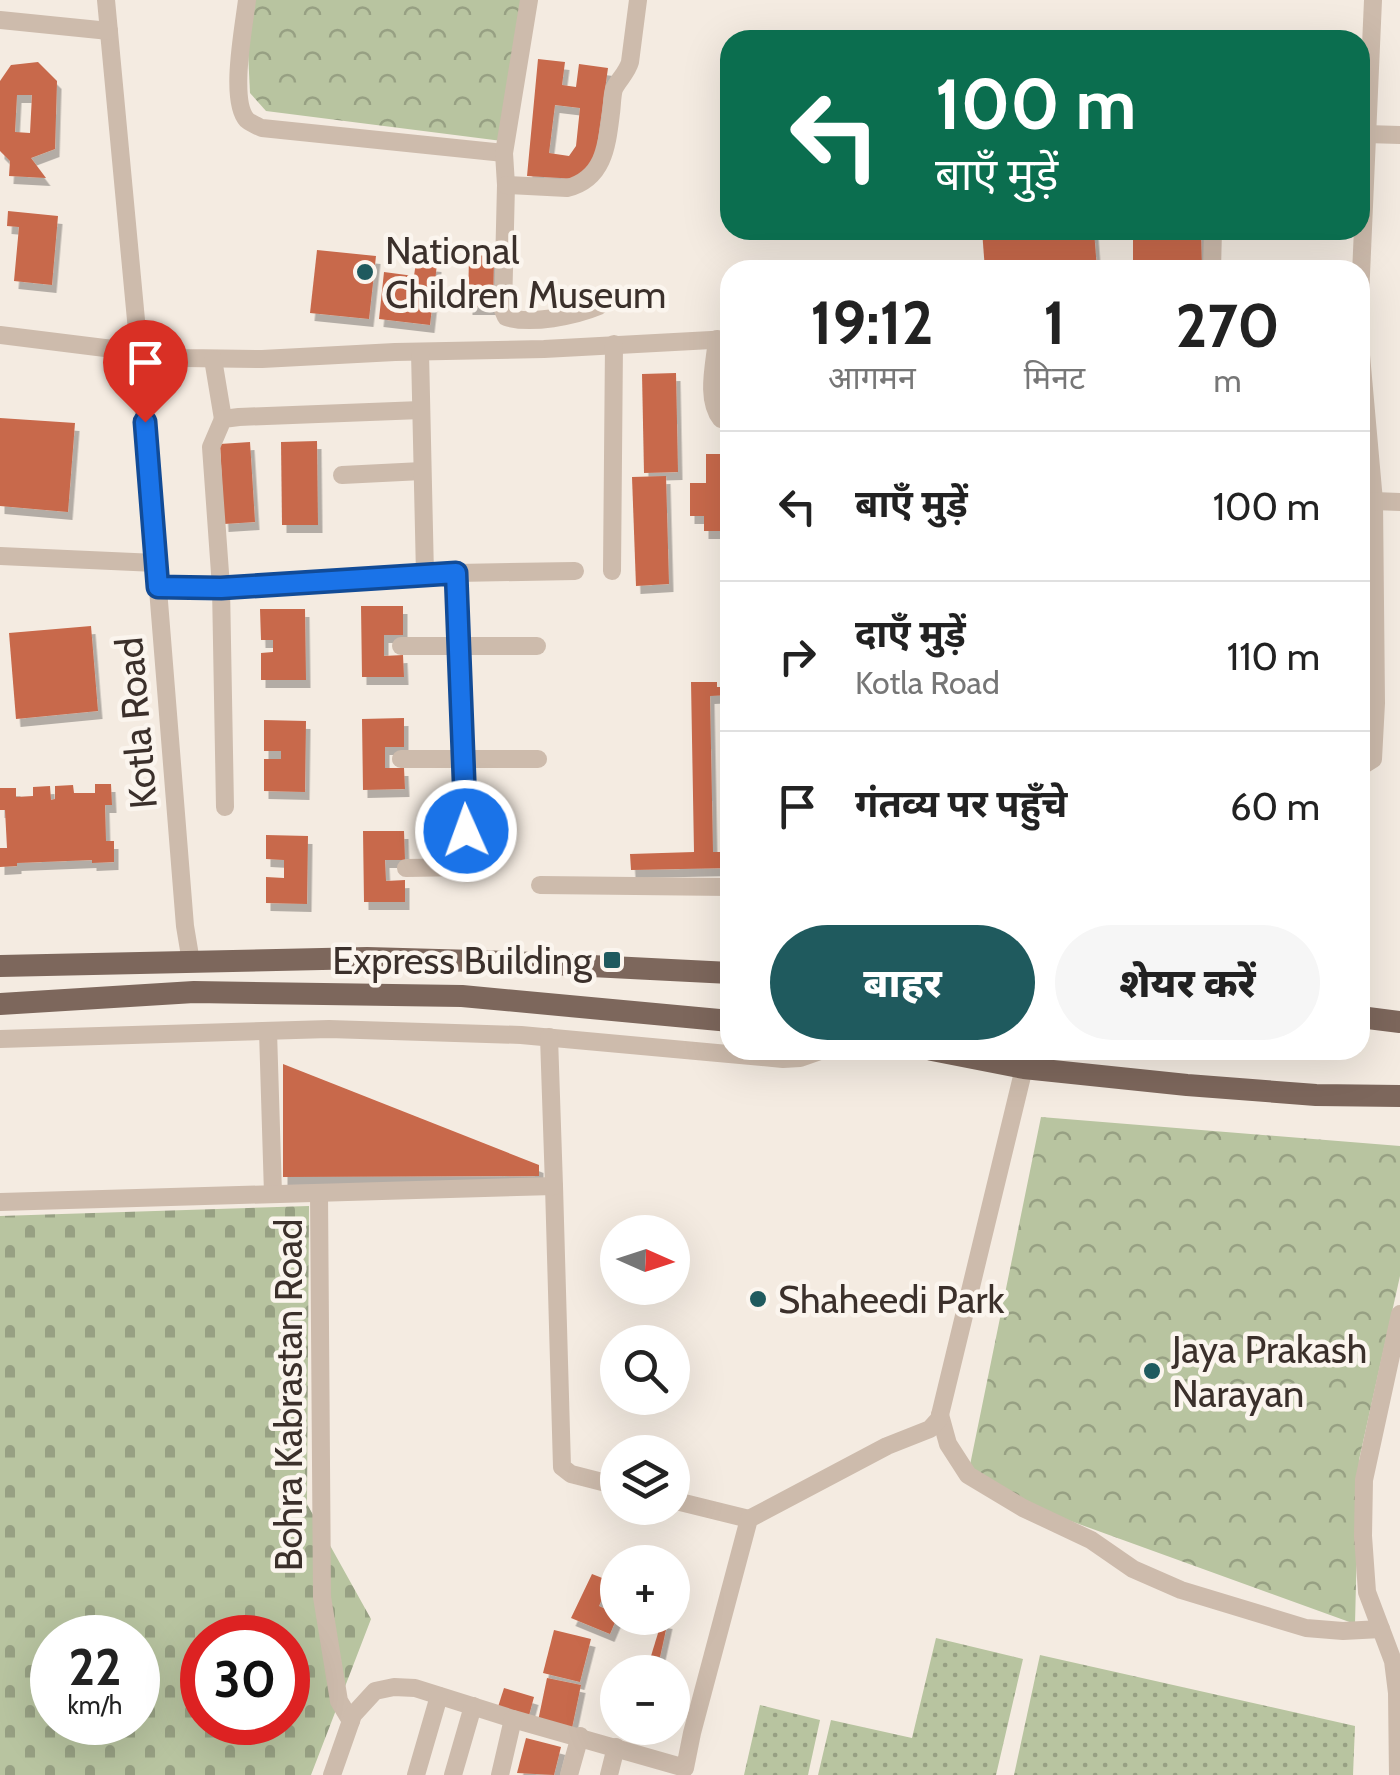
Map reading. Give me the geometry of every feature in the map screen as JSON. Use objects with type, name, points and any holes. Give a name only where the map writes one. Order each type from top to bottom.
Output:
[{"type":"main road","points":[[0,966],[367,958],[720,972]]},
{"type":"main road","points":[[0,1004],[194,992],[462,996],[720,1019]]},
{"type":"main road","points":[[1370,1018],[1400,1022]]},
{"type":"main road","points":[[983,1060],[1024,1068],[1206,1087],[1400,1096]]},
{"type":"street","name":"Kotla Road","points":[[106,0],[191,962]]},
{"type":"street","points":[[246,0],[239,72],[240,106],[248,122],[262,128],[504,154]]},
{"type":"street","points":[[528,0],[504,154],[504,314],[515,320],[556,318],[599,306]]},
{"type":"street","points":[[506,185],[567,188],[592,175],[608,142],[614,90],[630,62],[638,0]]},
{"type":"street","points":[[1370,34],[1374,0]]},
{"type":"street","points":[[0,20],[109,30]]},
{"type":"street","points":[[1370,134],[1400,136]]},
{"type":"street","points":[[0,335],[213,359],[544,350],[720,339]]},
{"type":"street","points":[[612,571],[614,344]]},
{"type":"street","points":[[420,352],[425,575]]},
{"type":"street","points":[[720,356],[712,401],[720,418]]},
{"type":"street","points":[[213,359],[222,419],[211,446],[221,588],[225,807]]},
{"type":"street","points":[[222,419],[421,410]]},
{"type":"street","points":[[1370,456],[1376,703],[1370,761]]},
{"type":"street","points":[[342,475],[422,472]]},
{"type":"street","points":[[1374,501],[1400,502]]},
{"type":"street","points":[[0,556],[156,564]]},
{"type":"street","points":[[158,587],[221,588],[456,573],[575,571]]},
{"type":"street","points":[[406,868],[467,867],[456,573]]},
{"type":"street","points":[[400,646],[536,646]]},
{"type":"street","points":[[401,759],[538,759]]},
{"type":"street","points":[[540,886],[720,888]]},
{"type":"street","points":[[0,1038],[329,1030],[549,1037],[720,1054]]},
{"type":"street","points":[[268,1031],[273,1194]]},
{"type":"street","points":[[549,1037],[562,1467],[570,1474],[600,1482]]},
{"type":"street","points":[[690,1504],[749,1519],[887,1446],[930,1429],[940,1415],[1024,1068]]},
{"type":"street","points":[[0,1202],[554,1186]]},
{"type":"street","name":"Bohra Kabrastan Road","points":[[320,1193],[322,1597],[340,1701],[351,1721]]},
{"type":"street","points":[[1398,1775],[1393,1661],[1367,1592],[1362,1536],[1364,1480],[1400,1314]]},
{"type":"street","points":[[940,1415],[948,1444],[968,1475],[1023,1508],[1090,1540],[1133,1569],[1196,1595],[1306,1628],[1381,1629]]},
{"type":"street","points":[[332,1775],[352,1716],[375,1692],[394,1686],[415,1688],[616,1747],[650,1767],[684,1771],[749,1519]]},
{"type":"street","points":[[416,1775],[439,1696]]},
{"type":"street","points":[[453,1775],[473,1706]]},
{"type":"street","points":[[500,1775],[514,1719]]},
{"type":"street","points":[[569,1775],[580,1736]]},
{"type":"street","points":[[609,1775],[616,1747]]},
{"type":"green space","points":[[251,0],[524,0],[502,141],[266,111],[250,93]]},
{"type":"green space","points":[[1041,1117],[1400,1146],[1400,1276],[1359,1460],[1355,1624],[996,1494],[970,1465]]},
{"type":"green space","points":[[309,1206],[307,1504],[371,1619],[311,1775],[0,1775],[0,1216]]},
{"type":"green space","points":[[936,1638],[1023,1659],[996,1775],[818,1775],[831,1720],[912,1738]]},
{"type":"green space","points":[[1040,1655],[1355,1726],[1353,1775],[1014,1775]]},
{"type":"green space","points":[[760,1705],[820,1720],[808,1775],[744,1775]]},
{"type":"building","points":[[538,59],[565,62],[562,85],[576,87],[579,64],[608,68],[594,167],[577,179],[527,176]],"holes":[[[555,105],[580,108],[576,146],[569,156],[549,153]]]},
{"type":"building","points":[[38,62],[57,81],[55,149],[31,158],[46,178],[9,176],[10,161],[0,151],[0,81],[11,65]],"holes":[[[17,95],[32,95],[30,133],[15,132]]]},
{"type":"building","points":[[8,211],[58,216],[52,285],[14,281],[19,227],[7,226]]},
{"type":"building","points":[[983,240],[1095,240],[1096,260],[984,260]]},
{"type":"building","points":[[1133,240],[1201,240],[1202,260],[1133,260]]},
{"type":"building","points":[[317,250],[376,256],[369,319],[310,313]]},
{"type":"building","points":[[469,255],[494,256],[493,307],[468,307]]},
{"type":"building","points":[[416,262],[437,264],[430,325],[379,319],[384,272],[414,276]]},
{"type":"building","points":[[676,373],[678,472],[644,473],[642,374]]},
{"type":"building","points":[[0,418],[75,423],[68,512],[0,506]]},
{"type":"building","points":[[317,441],[318,525],[282,525],[281,442]]},
{"type":"building","points":[[250,442],[255,522],[224,524],[220,444]]},
{"type":"building","points":[[706,454],[720,454],[720,531],[704,531],[704,516],[690,516],[690,483],[706,483]]},
{"type":"building","points":[[666,476],[669,584],[636,586],[632,477]]},
{"type":"building","points":[[361,606],[403,606],[403,635],[384,635],[384,656],[403,655],[404,677],[362,677]]},
{"type":"building","points":[[260,609],[305,609],[306,680],[261,680],[261,653],[273,652],[273,640],[261,640]]},
{"type":"building","points":[[91,626],[98,711],[16,719],[9,633]]},
{"type":"building","points":[[691,682],[717,682],[720,696],[710,696],[713,852],[720,852],[720,868],[631,870],[630,854],[694,852]]},
{"type":"building","points":[[404,718],[404,747],[385,747],[385,768],[404,768],[405,789],[363,790],[362,719]]},
{"type":"building","points":[[264,720],[306,721],[305,792],[264,791],[264,759],[281,759],[281,751],[264,751]]},
{"type":"building","points":[[95,784],[111,784],[112,805],[105,805],[106,841],[114,841],[114,862],[17,863],[0,867],[0,848],[7,848],[0,788],[16,788],[16,797],[33,796],[33,787],[50,786],[51,800],[55,799],[55,786],[73,785],[74,793],[95,793]]},
{"type":"building","points":[[363,831],[404,831],[405,860],[385,860],[386,881],[405,880],[405,902],[364,902]]},
{"type":"building","points":[[266,835],[308,836],[307,904],[266,903],[266,877],[284,878],[284,860],[266,859]]},
{"type":"building","points":[[283,1064],[539,1165],[539,1176],[283,1177]]},
{"type":"building","points":[[592,1574],[600,1577],[600,1630],[571,1618]]},
{"type":"building","points":[[554,1630],[591,1639],[580,1682],[543,1673]]},
{"type":"building","points":[[657,1635],[665,1635],[660,1655],[651,1655]]},
{"type":"building","points":[[547,1678],[581,1685],[572,1728],[538,1721]]},
{"type":"building","points":[[504,1688],[534,1697],[528,1719],[497,1710]]},
{"type":"building","points":[[526,1738],[561,1747],[554,1775],[517,1773]]},
{"type":"place","name":"National Children Museum","points":[[365,272]]},
{"type":"place","name":"Express Building","points":[[612,960]]},
{"type":"place","name":"Shaheedi Park","points":[[758,1299]]},
{"type":"place","name":"Jaya Prakash Narayan","points":[[1152,1371]]},
{"type":"route","points":[[145,422],[158,587],[221,588],[456,573],[466,831]]}]
